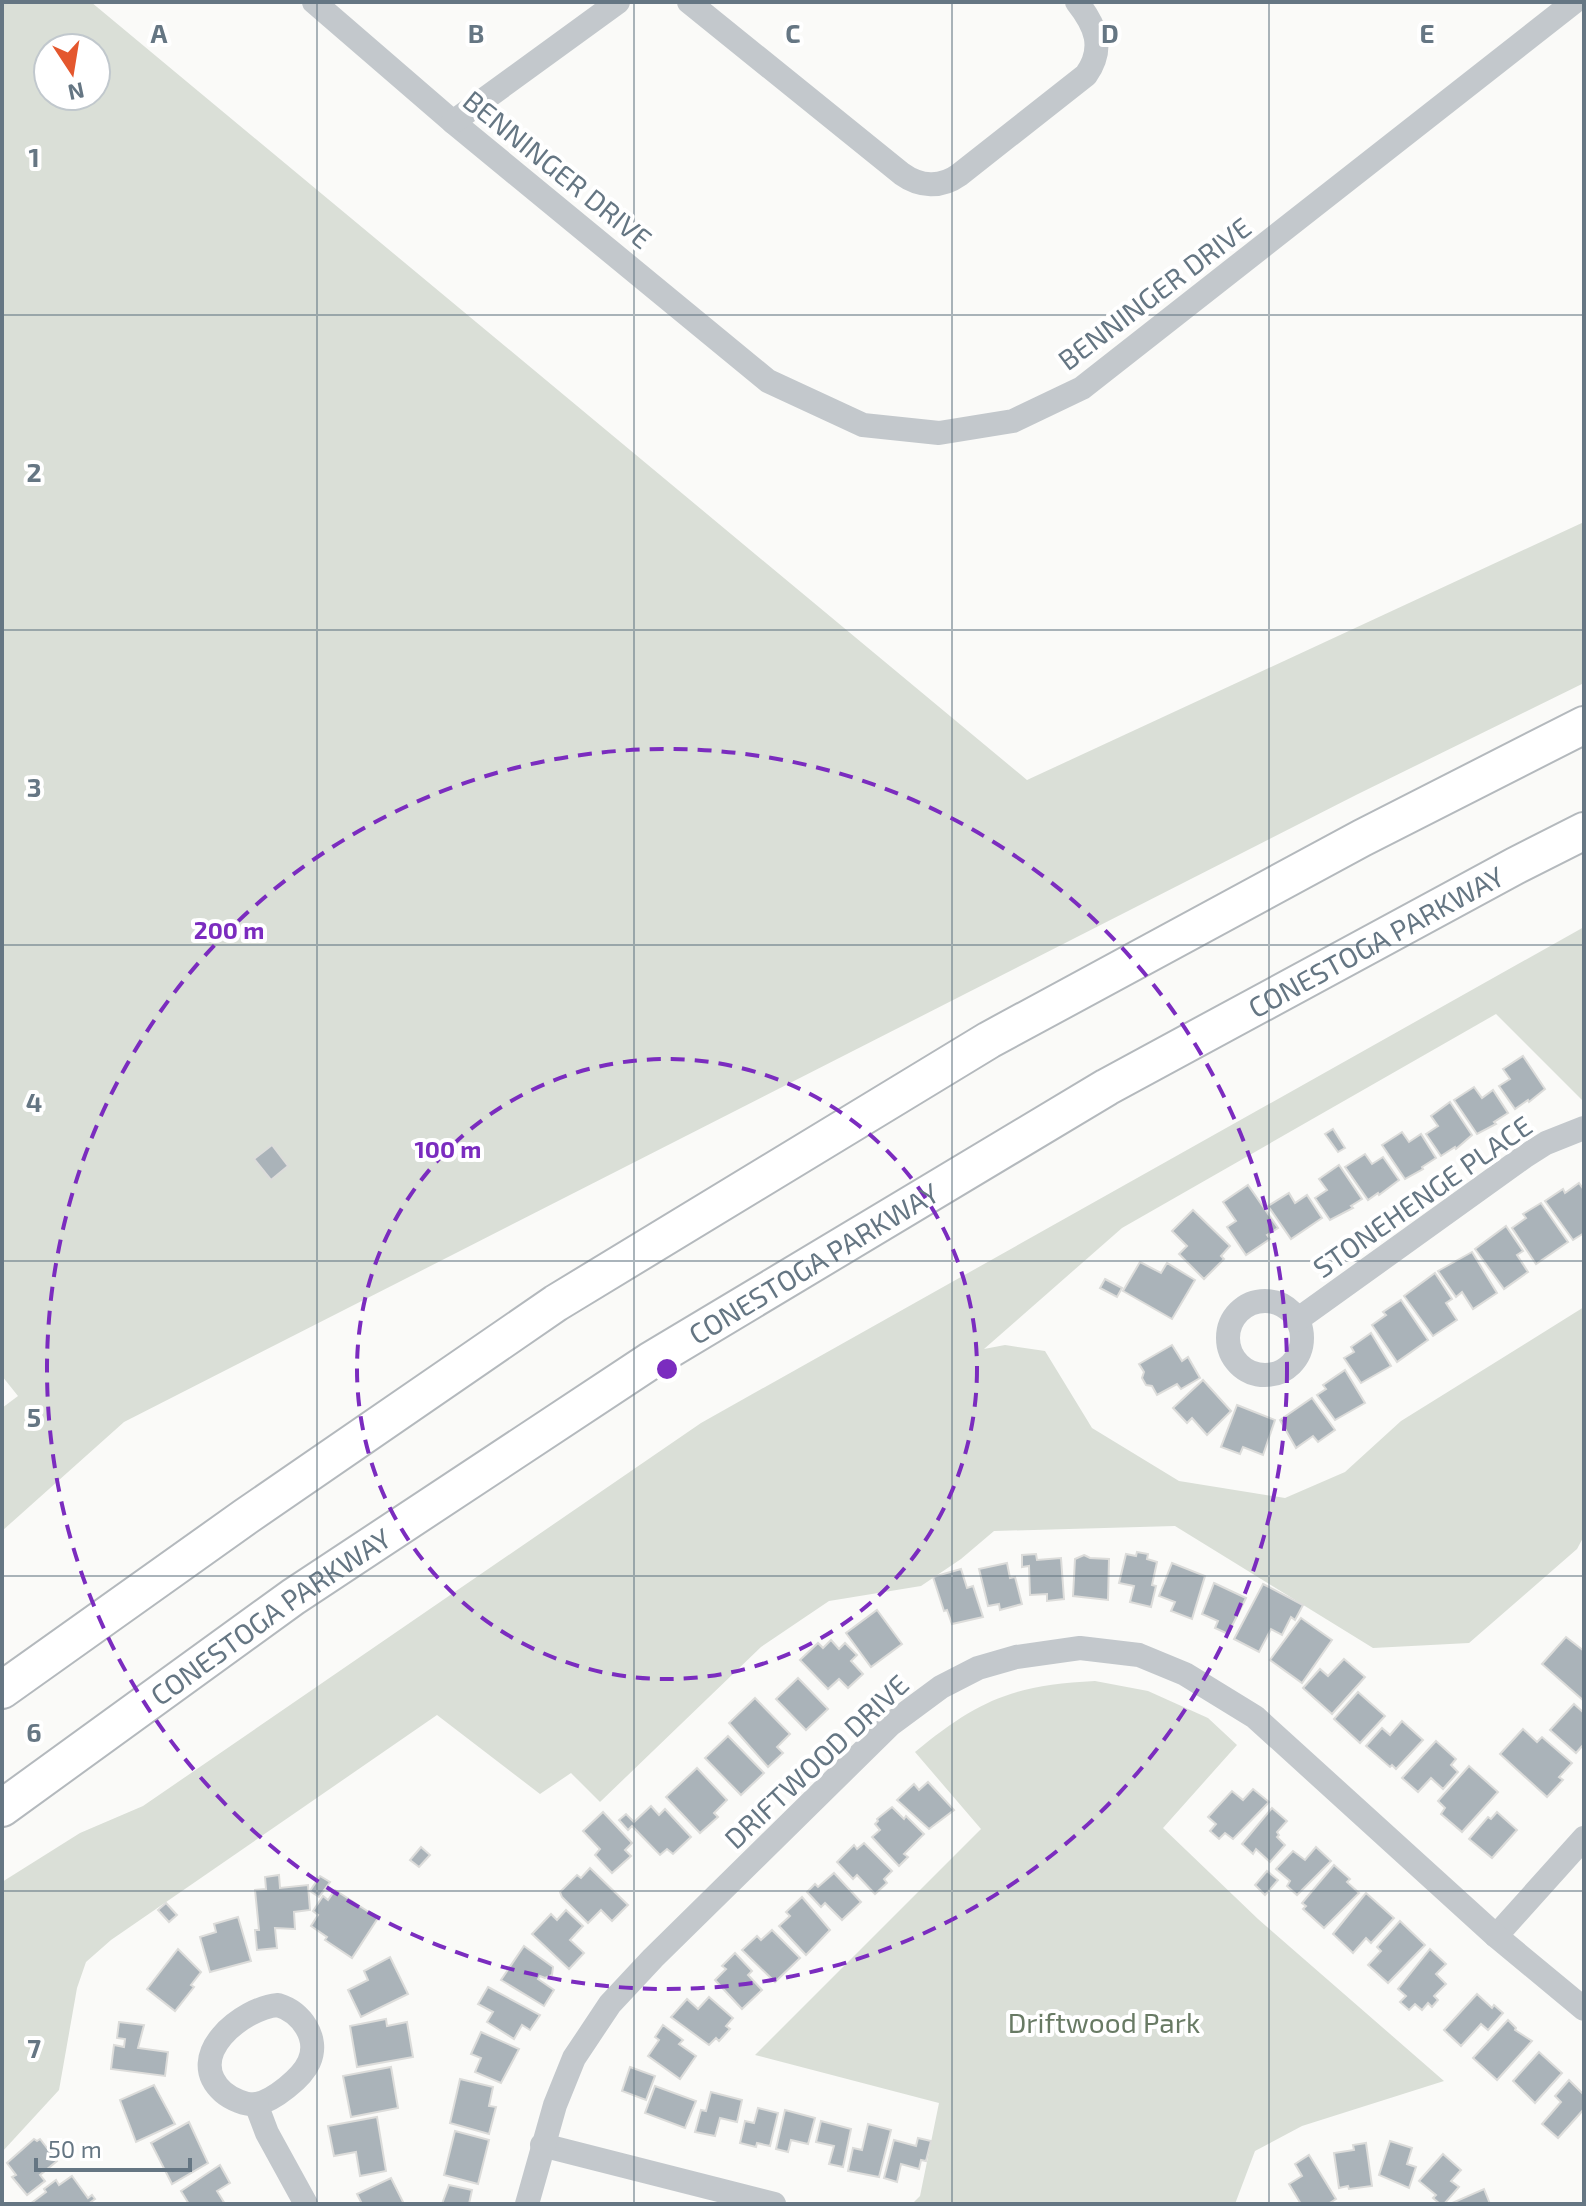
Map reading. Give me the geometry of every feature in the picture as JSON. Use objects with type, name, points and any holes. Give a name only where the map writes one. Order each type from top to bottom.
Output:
[{"type":"highway","points":[[2,1690],[245,1517],[556,1303],[989,1040],[1362,838],[1584,725]]},
{"type":"highway","name":"CONESTOGA PARKWAY","points":[[2,1808],[293,1597],[650,1361],[1107,1087],[1584,831]]},
{"type":"street","name":"BENNINGER DRIVE","points":[[314,2],[453,122],[768,381],[863,425],[939,433],[1013,421],[1082,388],[1574,2]]},
{"type":"street","points":[[453,122],[618,2]]},
{"type":"street","points":[[689,2],[902,174],[915,182],[931,185],[953,179],[1086,75],[1094,61],[1097,37],[1092,22],[1077,2]]},
{"type":"street","name":"STONEHENGE PLACE","points":[[1297,1320],[1524,1157],[1546,1143],[1584,1128]]},
{"type":"street","name":"DRIFTWOOD DRIVE","points":[[527,2204],[559,2093],[589,2033],[610,2004],[891,1724],[941,1687],[978,1668],[1016,1657],[1080,1648],[1139,1655],[1185,1674],[1255,1717],[1496,1936],[1584,2009]]},
{"type":"street","points":[[1496,1936],[1584,1838]]},
{"type":"street","points":[[278,2005],[299,2015],[307,2027],[311,2058],[304,2072],[274,2095],[256,2104],[240,2102],[223,2092],[213,2077],[214,2047],[222,2034],[249,2014],[263,2006],[278,2005]]},
{"type":"street","points":[[256,2104],[267,2133],[306,2204]]},
{"type":"street","points":[[542,2145],[774,2204]]},
{"type":"green space","points":[[2,2],[91,2],[1027,780],[1584,522],[1584,683],[1356,795],[124,1422],[2,1531],[2,1408],[18,1396],[2,1376]]},
{"type":"green space","points":[[1584,927],[1584,1102],[1496,1014],[1122,1228],[984,1349],[1005,1345],[1045,1351],[1092,1428],[1179,1481],[1285,1498],[1345,1472],[1401,1421],[1584,1307],[1584,1536],[1577,1549],[1469,1643],[1373,1648],[1175,1526],[994,1531],[961,1559],[921,1586],[829,1601],[761,1647],[600,1802],[571,1773],[540,1794],[437,1715],[111,1940],[86,1962],[77,1988],[59,2090],[2,2152],[2,1882],[80,1833],[143,1806],[701,1423]]},
{"type":"green space","name":"Driftwood Park","points":[[1095,1681],[1148,1691],[1208,1718],[1237,1745],[1163,1828],[1258,1919],[1444,2081],[1302,2126],[1255,2151],[1235,2204],[912,2204],[920,2196],[939,2103],[755,2055],[981,1829],[915,1752],[958,1720],[998,1698],[1041,1686]]},
{"type":"building","points":[[1523,1056],[1545,1089],[1515,1109],[1499,1086],[1510,1079],[1503,1069]]},
{"type":"building","points":[[1474,1087],[1482,1098],[1493,1090],[1508,1113],[1477,1134],[1454,1100]]},
{"type":"building","points":[[1450,1102],[1472,1135],[1456,1149],[1441,1156],[1426,1134],[1438,1126],[1431,1116]]},
{"type":"building","points":[[1333,1129],[1345,1148],[1338,1152],[1325,1134]]},
{"type":"building","points":[[1402,1132],[1409,1142],[1421,1134],[1436,1158],[1405,1179],[1382,1145]]},
{"type":"building","points":[[272,1145],[288,1166],[271,1180],[254,1159]]},
{"type":"building","points":[[1365,1154],[1372,1164],[1383,1157],[1399,1180],[1368,1200],[1345,1167]]},
{"type":"building","points":[[1339,1165],[1362,1199],[1351,1206],[1353,1208],[1330,1220],[1315,1198],[1327,1190],[1319,1179]]},
{"type":"building","points":[[1579,1183],[1584,1190],[1584,1233],[1573,1240],[1545,1201]]},
{"type":"building","points":[[1248,1185],[1278,1228],[1267,1235],[1270,1239],[1246,1255],[1227,1227],[1236,1221],[1223,1202]]},
{"type":"building","points":[[1289,1193],[1295,1203],[1307,1195],[1322,1218],[1291,1239],[1268,1206]]},
{"type":"building","points":[[1541,1203],[1568,1242],[1536,1264],[1512,1228],[1526,1218],[1523,1214]]},
{"type":"building","points":[[1193,1210],[1230,1246],[1221,1256],[1224,1259],[1204,1279],[1179,1254],[1187,1246],[1172,1231]]},
{"type":"building","points":[[1506,1226],[1523,1251],[1517,1255],[1528,1272],[1504,1289],[1475,1249]]},
{"type":"building","points":[[1472,1252],[1497,1293],[1473,1309],[1462,1292],[1456,1297],[1438,1271]]},
{"type":"building","points":[[1140,1262],[1161,1273],[1167,1263],[1195,1280],[1172,1319],[1123,1291]]},
{"type":"building","points":[[1435,1273],[1452,1299],[1446,1303],[1457,1320],[1433,1336],[1404,1296]]},
{"type":"building","points":[[1105,1279],[1122,1288],[1117,1297],[1100,1288]]},
{"type":"building","points":[[1401,1300],[1428,1340],[1397,1362],[1372,1325],[1386,1315],[1383,1312]]},
{"type":"building","points":[[1371,1333],[1391,1366],[1361,1383],[1344,1358],[1354,1352],[1351,1347]]},
{"type":"building","points":[[1172,1345],[1182,1361],[1188,1357],[1200,1378],[1181,1389],[1177,1384],[1157,1395],[1152,1386],[1146,1385],[1139,1364]]},
{"type":"building","points":[[1345,1370],[1365,1403],[1335,1420],[1317,1395],[1326,1389],[1323,1385]]},
{"type":"building","points":[[1203,1380],[1231,1411],[1207,1435],[1192,1418],[1187,1423],[1173,1408]]},
{"type":"building","points":[[1312,1398],[1335,1430],[1318,1442],[1313,1436],[1296,1448],[1280,1420]]},
{"type":"building","points":[[1237,1405],[1275,1420],[1263,1455],[1243,1447],[1240,1454],[1221,1447]]},
{"type":"building","points":[[1137,1552],[1148,1554],[1147,1559],[1157,1562],[1151,1607],[1130,1602],[1134,1586],[1119,1583],[1126,1554],[1136,1556]]},
{"type":"building","points":[[1036,1554],[1037,1560],[1061,1558],[1064,1599],[1047,1601],[1047,1594],[1030,1595],[1029,1566],[1022,1567],[1022,1555]]},
{"type":"building","points":[[1084,1555],[1109,1559],[1108,1600],[1073,1596],[1075,1559]]},
{"type":"building","points":[[1007,1563],[1010,1578],[1015,1577],[1022,1604],[1000,1610],[999,1604],[988,1606],[979,1569]]},
{"type":"building","points":[[1172,1563],[1205,1576],[1192,1619],[1171,1611],[1175,1602],[1159,1596]]},
{"type":"building","points":[[961,1569],[967,1588],[973,1586],[983,1617],[952,1624],[947,1610],[944,1611],[933,1577]]},
{"type":"building","points":[[1214,1583],[1246,1598],[1228,1634],[1215,1628],[1218,1621],[1202,1614]]},
{"type":"building","points":[[1263,1584],[1303,1605],[1295,1620],[1291,1617],[1282,1635],[1271,1629],[1259,1652],[1234,1639]]},
{"type":"building","points":[[877,1610],[902,1644],[871,1667],[846,1633]]},
{"type":"building","points":[[1301,1618],[1332,1640],[1302,1683],[1270,1660]]},
{"type":"building","points":[[1566,1637],[1584,1651],[1584,1701],[1542,1664]]},
{"type":"building","points":[[831,1640],[839,1649],[845,1643],[857,1655],[851,1661],[863,1674],[848,1688],[839,1679],[828,1689],[800,1660],[818,1643],[823,1648]]},
{"type":"building","points":[[1344,1659],[1365,1677],[1332,1714],[1303,1688],[1320,1669],[1328,1676]]},
{"type":"building","points":[[798,1678],[828,1709],[806,1730],[776,1699]]},
{"type":"building","points":[[1358,1692],[1385,1716],[1360,1743],[1334,1719]]},
{"type":"building","points":[[755,1698],[790,1734],[777,1747],[783,1753],[768,1767],[729,1723]]},
{"type":"building","points":[[1574,1704],[1584,1713],[1584,1744],[1576,1753],[1550,1730]]},
{"type":"building","points":[[1402,1721],[1423,1740],[1396,1769],[1366,1746],[1382,1728],[1390,1735]]},
{"type":"building","points":[[1523,1729],[1537,1742],[1542,1737],[1572,1763],[1559,1777],[1563,1780],[1547,1797],[1500,1754]]},
{"type":"building","points":[[728,1736],[764,1773],[741,1795],[705,1758]]},
{"type":"building","points":[[1436,1741],[1456,1759],[1451,1765],[1458,1772],[1443,1789],[1431,1778],[1418,1792],[1402,1778]]},
{"type":"building","points":[[1469,1766],[1498,1792],[1462,1832],[1441,1814],[1445,1808],[1438,1801]]},
{"type":"building","points":[[697,1768],[727,1800],[714,1813],[718,1817],[700,1833],[666,1797]]},
{"type":"building","points":[[928,1782],[954,1810],[929,1829],[897,1800],[914,1784],[919,1790]]},
{"type":"building","points":[[1253,1789],[1269,1802],[1233,1839],[1225,1833],[1219,1839],[1210,1831],[1216,1824],[1208,1817],[1232,1791],[1243,1800]]},
{"type":"building","points":[[651,1806],[659,1815],[665,1809],[691,1837],[673,1854],[667,1849],[660,1855],[632,1826],[628,1830],[619,1820],[626,1814],[634,1822]]},
{"type":"building","points":[[892,1807],[924,1834],[904,1854],[908,1857],[899,1866],[872,1837],[880,1830],[875,1824],[877,1819]]},
{"type":"building","points":[[1272,1808],[1287,1821],[1277,1832],[1277,1837],[1285,1845],[1270,1862],[1256,1849],[1253,1854],[1242,1844]]},
{"type":"building","points":[[603,1812],[632,1843],[625,1850],[631,1856],[612,1873],[595,1855],[600,1849],[583,1831]]},
{"type":"building","points":[[1497,1812],[1517,1830],[1492,1858],[1469,1839],[1488,1817],[1491,1819]]},
{"type":"building","points":[[864,1843],[892,1871],[884,1879],[887,1883],[875,1894],[857,1875],[853,1879],[837,1862],[854,1845],[857,1849]]},
{"type":"building","points":[[421,1847],[430,1855],[419,1867],[410,1860]]},
{"type":"building","points":[[1316,1847],[1331,1861],[1297,1895],[1287,1886],[1290,1881],[1276,1869],[1293,1851],[1305,1860]]},
{"type":"building","points":[[1334,1865],[1350,1879],[1347,1882],[1359,1893],[1324,1928],[1303,1909],[1306,1906],[1302,1903]]},
{"type":"building","points":[[590,1868],[628,1905],[612,1921],[601,1910],[588,1923],[562,1897],[560,1892],[577,1875],[581,1878]]},
{"type":"building","points":[[1267,1871],[1278,1880],[1265,1895],[1255,1885]]},
{"type":"building","points":[[834,1873],[861,1902],[842,1920],[825,1903],[821,1907],[807,1892]]},
{"type":"building","points":[[279,1875],[280,1888],[308,1885],[310,1910],[294,1912],[295,1929],[275,1928],[277,1948],[257,1950],[255,1930],[259,1930],[255,1890],[266,1889],[265,1877]]},
{"type":"building","points":[[320,1876],[330,1882],[319,1897],[310,1891]]},
{"type":"building","points":[[335,1890],[378,1918],[352,1958],[325,1940],[327,1937],[311,1926],[318,1915],[313,1911],[323,1896],[328,1900]]},
{"type":"building","points":[[1366,1893],[1394,1918],[1371,1943],[1366,1938],[1353,1953],[1333,1934]]},
{"type":"building","points":[[802,1897],[830,1930],[806,1955],[779,1926],[790,1916],[786,1912]]},
{"type":"building","points":[[166,1903],[177,1915],[169,1922],[158,1910]]},
{"type":"building","points":[[566,1910],[583,1926],[570,1940],[584,1953],[569,1969],[532,1934],[551,1914],[557,1920]]},
{"type":"building","points":[[238,1917],[251,1961],[210,1972],[200,1937],[216,1932],[214,1924]]},
{"type":"building","points":[[1400,1921],[1425,1945],[1388,1983],[1368,1965],[1381,1951],[1377,1947]]},
{"type":"building","points":[[772,1930],[800,1958],[775,1982],[742,1950],[757,1936],[761,1940]]},
{"type":"building","points":[[524,1946],[553,1967],[552,1975],[538,1979],[554,1990],[544,2006],[501,1980]]},
{"type":"building","points":[[178,1949],[201,1972],[191,1985],[194,1987],[175,2011],[147,1989]]},
{"type":"building","points":[[1430,1949],[1446,1964],[1436,1974],[1446,1984],[1434,1996],[1438,2000],[1432,2007],[1428,2003],[1422,2010],[1415,2004],[1409,2010],[1400,2002],[1406,1996],[1398,1989]]},
{"type":"building","points":[[735,1953],[752,1971],[748,1975],[762,1990],[742,2009],[715,1980],[726,1969],[722,1966]]},
{"type":"building","points":[[390,1957],[408,1994],[361,2017],[348,1990],[368,1980],[364,1971]]},
{"type":"building","points":[[488,1987],[540,2015],[530,2030],[522,2025],[514,2039],[487,2022],[493,2012],[478,2004]]},
{"type":"building","points":[[1477,1994],[1492,2008],[1494,2005],[1503,2013],[1488,2030],[1481,2024],[1461,2046],[1444,2030]]},
{"type":"building","points":[[709,1997],[733,2018],[726,2026],[730,2029],[719,2041],[716,2038],[709,2045],[671,2017],[687,1999],[698,2009]]},
{"type":"building","points":[[386,2019],[387,2026],[407,2022],[413,2057],[357,2067],[350,2026]]},
{"type":"building","points":[[1508,2020],[1515,2030],[1532,2041],[1497,2080],[1473,2058]]},
{"type":"building","points":[[119,2022],[144,2025],[138,2048],[168,2052],[165,2076],[111,2069],[114,2045],[124,2047],[125,2039],[117,2038]]},
{"type":"building","points":[[663,2025],[683,2040],[679,2044],[696,2056],[680,2079],[648,2056],[659,2040],[655,2037]]},
{"type":"building","points":[[481,2032],[519,2049],[501,2083],[475,2072],[481,2058],[471,2054]]},
{"type":"building","points":[[1539,2052],[1562,2073],[1535,2103],[1513,2081]]},
{"type":"building","points":[[391,2067],[398,2108],[351,2117],[343,2076]]},
{"type":"building","points":[[630,2067],[655,2076],[646,2100],[622,2091]]},
{"type":"building","points":[[460,2079],[493,2087],[489,2106],[496,2107],[489,2134],[450,2123]]},
{"type":"building","points":[[1569,2080],[1584,2095],[1584,2109],[1558,2138],[1542,2124],[1561,2102],[1555,2096]]},
{"type":"building","points":[[154,2085],[175,2124],[136,2142],[120,2100]]},
{"type":"building","points":[[655,2086],[696,2101],[685,2128],[645,2113]]},
{"type":"building","points":[[711,2092],[742,2100],[737,2122],[720,2118],[715,2136],[695,2132],[701,2110],[706,2111]]},
{"type":"building","points":[[758,2108],[778,2113],[770,2146],[740,2143],[745,2121],[754,2123]]},
{"type":"building","points":[[785,2110],[815,2118],[808,2144],[791,2140],[788,2152],[776,2149]]},
{"type":"building","points":[[377,2117],[386,2171],[360,2176],[356,2152],[334,2156],[328,2126]]},
{"type":"building","points":[[821,2121],[851,2129],[843,2167],[829,2164],[834,2146],[816,2142]]},
{"type":"building","points":[[189,2122],[208,2163],[172,2184],[151,2143]]},
{"type":"building","points":[[868,2124],[891,2130],[879,2177],[848,2171],[853,2148],[862,2150]]},
{"type":"building","points":[[455,2131],[489,2140],[478,2184],[444,2175]]},
{"type":"building","points":[[918,2138],[931,2141],[926,2161],[921,2160],[919,2169],[901,2164],[897,2182],[884,2178],[894,2140],[916,2146]]},
{"type":"building","points":[[34,2139],[40,2139],[57,2161],[40,2175],[45,2181],[27,2195],[12,2177],[16,2175],[7,2163]]},
{"type":"building","points":[[1390,2141],[1412,2148],[1407,2164],[1416,2167],[1409,2188],[1379,2175]]},
{"type":"building","points":[[1366,2143],[1372,2186],[1339,2188],[1334,2153],[1354,2150],[1353,2145]]},
{"type":"building","points":[[1443,2154],[1461,2170],[1451,2181],[1459,2187],[1444,2204],[1440,2204],[1433,2198],[1436,2195],[1419,2181]]},
{"type":"building","points":[[1309,2155],[1336,2199],[1328,2204],[1301,2204],[1289,2184],[1302,2176],[1295,2164]]},
{"type":"building","points":[[220,2165],[230,2183],[217,2191],[225,2204],[189,2204],[181,2191]]},
{"type":"building","points":[[72,2176],[88,2198],[92,2195],[95,2199],[88,2204],[30,2204],[56,2180],[59,2185]]},
{"type":"building","points":[[391,2178],[404,2204],[362,2204],[357,2194]]},
{"type":"building","points":[[449,2185],[472,2190],[469,2204],[442,2204]]},
{"type":"building","points":[[1484,2189],[1490,2204],[1452,2203]]}]
